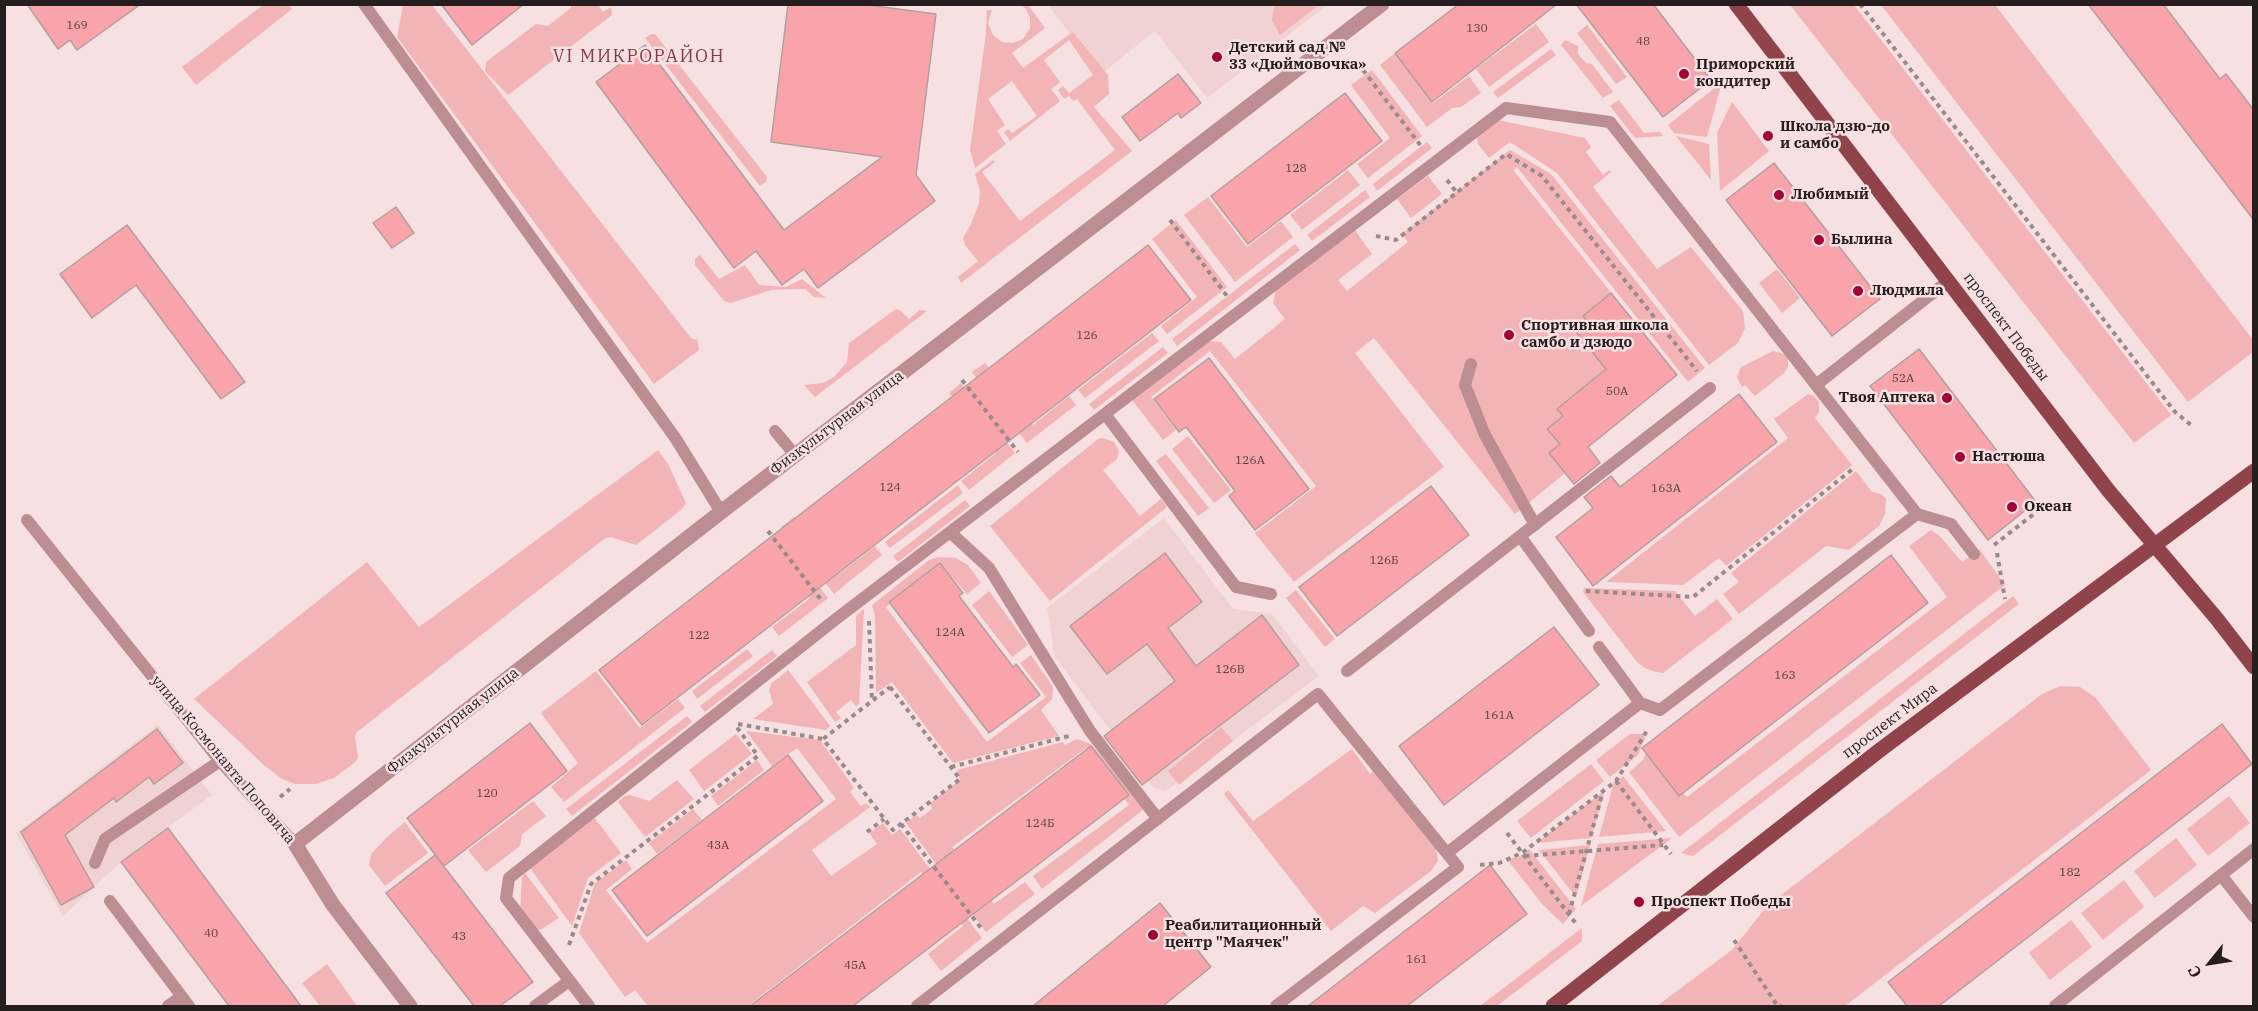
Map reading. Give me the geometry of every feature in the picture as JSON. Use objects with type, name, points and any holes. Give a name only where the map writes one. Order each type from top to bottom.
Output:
[{"type":"main road","name":"проспект Победы","points":[[1736,4],[2108,490],[2217,619],[2253,667]]},
{"type":"main road","name":"проспект Мира","points":[[1554,1006],[1880,750],[2253,471]]},
{"type":"street","name":"Физкультурная улица","points":[[295,844],[721,512],[1382,4]]},
{"type":"street","name":"улица Космонавта Поповича","points":[[295,844],[333,905],[410,1006]]},
{"type":"lane","points":[[364,4],[676,439],[721,512]]},
{"type":"lane","points":[[590,1006],[506,898],[509,878],[868,594],[1506,108],[1610,122],[1917,514],[1951,524],[1974,554]]},
{"type":"lane","points":[[1816,385],[1948,281]]},
{"type":"lane","points":[[1471,364],[1465,385],[1485,435],[1535,525]]},
{"type":"lane","points":[[1347,671],[1710,388]]},
{"type":"lane","points":[[1105,414],[1236,587],[1271,594]]},
{"type":"lane","points":[[775,431],[795,455]]},
{"type":"lane","points":[[1599,647],[1640,703],[1660,710],[1917,514]]},
{"type":"lane","name":"улица Космонавта Поповича","points":[[27,520],[220,761],[295,844]]},
{"type":"lane","points":[[950,532],[989,568],[1090,731],[1158,819]]},
{"type":"lane","points":[[1520,536],[1589,631]]},
{"type":"lane","points":[[917,1006],[1318,694],[1458,867],[1276,1006]]},
{"type":"lane","points":[[1447,853],[1640,703]]},
{"type":"lane","points":[[95,863],[105,839],[220,761]]},
{"type":"lane","points":[[2055,1006],[2253,849]]},
{"type":"lane","points":[[2221,874],[2253,917]]},
{"type":"lane","points":[[110,901],[185,1002],[168,1006]]},
{"type":"lane","points":[[535,1006],[570,981]]},
{"type":"path","points":[[1860,4],[2175,412],[2191,425]]},
{"type":"path","points":[[1280,49],[1293,40]]},
{"type":"path","points":[[1363,70],[1422,147]]},
{"type":"path","points":[[1346,230],[1396,240],[1506,154],[1542,176],[1710,388]]},
{"type":"path","points":[[1170,220],[1227,295]]},
{"type":"path","points":[[962,380],[1019,453]]},
{"type":"path","points":[[1558,590],[1693,597],[1870,455]]},
{"type":"path","points":[[1974,554],[1996,544],[2048,503]]},
{"type":"path","points":[[768,531],[823,603]]},
{"type":"path","points":[[1996,544],[2006,599]]},
{"type":"path","points":[[868,594],[872,701]]},
{"type":"path","points":[[560,969],[591,884],[758,756],[735,724],[823,739],[893,830],[960,779],[890,687],[823,739]]},
{"type":"path","points":[[1458,867],[1499,863],[1523,854],[1616,781],[1660,710]]},
{"type":"path","points":[[951,767],[1090,731]]},
{"type":"path","points":[[1616,781],[1671,854]]},
{"type":"path","points":[[1569,915],[1604,790]]},
{"type":"path","points":[[1494,817],[1577,926]]},
{"type":"path","points":[[867,832],[884,819]]},
{"type":"path","points":[[901,824],[994,946]]},
{"type":"path","points":[[1523,854],[1664,845]]},
{"type":"path","points":[[1734,940],[1777,1005],[1782,1006]]},
{"type":"shaded area","points":[[1274,4],[1319,5],[1280,35],[1272,20]]},
{"type":"shaded area","points":[[263,5],[289,5],[292,9],[196,85],[182,67]]},
{"type":"shaded area","points":[[403,5],[432,5],[691,338],[696,340],[697,338],[699,350],[654,384],[397,37]]},
{"type":"shaded area","points":[[571,5],[598,5],[603,12],[611,7],[612,15],[508,95],[485,71],[486,62],[536,24],[548,26],[571,8]]},
{"type":"shaded area","points":[[1021,5],[1028,5],[1045,28],[1012,53],[1023,68],[1073,32],[1108,75],[1109,94],[1094,107],[1132,151],[961,283],[958,277],[978,261],[965,245],[963,238],[979,203],[980,191],[975,174],[993,160],[995,162],[982,172],[1020,221],[1115,150],[1077,99],[1073,101],[1069,96],[1064,99],[1058,90],[1063,86],[1069,93],[1093,75],[1069,40],[1044,60],[1060,82],[1051,89],[1060,101],[1010,141],[1004,132],[1008,129],[1012,133],[1037,116],[1012,81],[988,99],[1005,125],[997,131],[1006,144],[975,168],[970,150],[987,10],[992,10],[988,23],[993,35],[1002,42],[1013,43],[1023,39],[1030,28],[1030,18],[1026,9]]},
{"type":"shaded area","name":"Детский сад № 33 «Дюймовочка»","points":[[1048,5],[1327,5],[1207,98],[1155,31],[1101,74]]},
{"type":"shaded area","points":[[1790,5],[1854,5],[2171,415],[2134,443]]},
{"type":"shaded area","points":[[1881,5],[1995,5],[2253,340],[2253,352],[2188,402]]},
{"type":"shaded area","points":[[1536,24],[1549,42],[1489,87],[1476,69]]},
{"type":"shaded area","points":[[1587,25],[1627,77],[1616,84],[1577,33]]},
{"type":"shaded area","points":[[655,34],[767,177],[766,182],[760,186],[645,38]]},
{"type":"shaded area","points":[[1565,40],[1578,46],[1578,54],[1586,63],[1592,64],[1613,92],[1603,98],[1561,45]]},
{"type":"shaded area","points":[[1551,49],[1556,55],[1498,98],[1493,92]]},
{"type":"shaded area","points":[[1395,53],[1433,103],[1469,76],[1481,93],[1461,107],[1452,108],[1427,127],[1380,65]]},
{"type":"shaded area","points":[[1372,70],[1422,136],[1368,178],[1357,164],[1390,138],[1351,85]]},
{"type":"shaded area","points":[[1722,82],[1707,137],[1674,133],[1668,125]]},
{"type":"shaded area","points":[[1619,100],[1644,133],[1660,132],[1663,136],[1635,138],[1610,106]]},
{"type":"shaded area","points":[[1732,102],[1769,151],[1720,191],[1717,133]]},
{"type":"shaded area","points":[[1498,120],[1585,138],[1591,147],[1586,152],[1603,175],[1610,170],[1611,172],[1593,187],[1657,269],[1691,247],[1743,311],[1745,328],[1738,343],[1709,365],[1557,173],[1510,142],[1489,158],[1478,144],[1477,138],[1479,133]]},
{"type":"shaded area","points":[[1676,136],[1709,144],[1711,180]]},
{"type":"shaded area","points":[[1427,142],[1432,148],[1377,191],[1373,184]]},
{"type":"shaded area","points":[[1510,150],[1551,174],[1705,368],[1688,382],[1517,167],[1513,170],[1677,375],[1588,447],[1591,452],[1515,514],[1374,338],[1355,353],[1444,467],[1294,582],[1255,533],[1316,486],[1210,351],[1151,397],[1176,430],[1163,440],[1132,400],[1206,341],[1221,342],[1235,359],[1285,319],[1273,303],[1276,289],[1354,229],[1372,254],[1338,280],[1347,291],[1408,242],[1402,234]]},
{"type":"shaded area","points":[[1348,170],[1360,185],[1302,230],[1290,215]]},
{"type":"shaded area","points":[[1428,176],[1442,194],[1411,218],[1397,199]]},
{"type":"shaded area","points":[[1365,190],[1370,197],[1312,241],[1307,235]]},
{"type":"shaded area","points":[[1208,197],[1247,247],[1281,221],[1293,237],[1235,282],[1184,215]]},
{"type":"shaded area","points":[[1176,220],[1227,287],[1167,334],[1161,326],[1197,297],[1152,239]]},
{"type":"shaded area","points":[[1295,244],[1300,250],[1177,346],[1172,339]]},
{"type":"shaded area","points":[[700,255],[719,279],[745,265],[759,285],[786,287],[802,279],[826,298],[814,297],[805,289],[794,289],[771,290],[731,303],[724,301],[695,265],[695,259]]},
{"type":"shaded area","points":[[1777,269],[1800,298],[1782,313],[1759,283]]},
{"type":"shaded area","points":[[896,309],[909,319],[920,310],[927,311],[815,397],[804,385],[823,383],[834,377],[847,362],[849,343]]},
{"type":"shaded area","points":[[1152,333],[1159,341],[1085,398],[1078,390]]},
{"type":"shaded area","points":[[1163,347],[1168,353],[1094,410],[1089,404]]},
{"type":"shaded area","points":[[1773,351],[1784,354],[1788,359],[1788,367],[1784,373],[1755,396],[1745,385],[1742,387],[1737,377],[1741,367]]},
{"type":"shaded area","points":[[985,363],[1033,425],[1069,396],[1076,405],[1027,443],[972,372]]},
{"type":"shaded area","points":[[961,383],[1015,453],[969,490],[961,481],[996,453],[949,393]]},
{"type":"shaded area","points":[[1808,394],[1814,396],[1819,402],[1819,412],[1815,418],[1852,465],[1726,566],[1719,558],[1683,585],[1606,582],[1788,438],[1774,419]]},
{"type":"shaded area","points":[[1188,436],[1231,490],[1214,503],[1172,449]]},
{"type":"shaded area","points":[[1103,438],[1114,442],[1119,451],[1117,459],[1103,470],[1140,516],[1161,499],[1167,507],[1050,601],[990,526],[1098,439]]},
{"type":"shaded area","points":[[658,450],[668,464],[686,503],[681,510],[636,545],[610,537],[604,539],[357,732],[355,736],[358,758],[334,778],[315,784],[295,784],[282,779],[265,766],[194,699],[367,562],[419,627]]},
{"type":"shaded area","points":[[1166,454],[1209,508],[1198,516],[1156,461]]},
{"type":"shaded area","points":[[1856,471],[1872,492],[1881,494],[1886,499],[1885,514],[1879,526],[1849,550],[1826,546],[1739,614],[1723,594],[1739,582],[1731,573]]},
{"type":"shaded area","points":[[958,485],[963,493],[890,548],[885,542]]},
{"type":"shaded area","points":[[965,500],[970,506],[898,562],[893,556]]},
{"type":"shaded area","points":[[794,517],[839,574],[875,546],[882,555],[834,594],[781,527]]},
{"type":"shaded area","points":[[1164,518],[1233,609],[1272,614],[1319,676],[1166,791],[1154,788],[1055,657],[1047,608]]},
{"type":"shaded area","points":[[1931,530],[1939,535],[1962,562],[1980,550],[2005,585],[1679,837],[1629,772],[1643,760],[1648,748],[1687,797],[1947,597],[1909,546]]},
{"type":"shaded area","points":[[777,532],[828,598],[779,636],[772,627],[809,599],[807,579],[780,559],[765,541]]},
{"type":"shaded area","points":[[937,557],[956,558],[968,565],[981,583],[967,594],[941,564],[886,607],[987,742],[1046,697],[1020,663],[1031,655],[1053,687],[1052,699],[1041,710],[1059,736],[953,763],[892,682],[876,693],[875,616],[872,605],[929,560]]},
{"type":"shaded area","points":[[1584,588],[1675,591],[1695,616],[1717,599],[1733,619],[1663,673],[1656,672],[1637,662],[1583,592]]},
{"type":"shaded area","points":[[1296,590],[1335,639],[1325,647],[1286,598]]},
{"type":"shaded area","points":[[989,591],[1028,645],[1012,657],[972,605]]},
{"type":"shaded area","points":[[2013,596],[2019,604],[1693,856],[1681,853]]},
{"type":"shaded area","points":[[864,609],[859,704],[856,706],[851,700],[836,712],[841,718],[835,722],[807,682],[856,645],[856,616]]},
{"type":"shaded area","points":[[747,649],[753,656],[697,699],[692,691]]},
{"type":"shaded area","points":[[772,650],[777,656],[705,712],[700,706]]},
{"type":"shaded area","points":[[788,670],[830,726],[826,730],[753,719],[773,704],[769,690],[772,683]]},
{"type":"shaded area","points":[[596,671],[640,728],[678,699],[685,708],[564,802],[551,787],[578,763],[541,713]]},
{"type":"shaded area","points":[[2060,686],[2080,687],[2096,698],[2151,770],[1845,1006],[1657,1006],[1732,950],[1767,906],[2042,694]]},
{"type":"shaded area","points":[[687,716],[692,722],[572,816],[566,809]]},
{"type":"shaded area","points":[[158,725],[212,795],[121,862],[63,916],[16,833]]},
{"type":"shaded area","points":[[1221,727],[1233,741],[1179,785],[1168,771]]},
{"type":"shaded area","points":[[746,731],[820,740],[854,788],[850,792],[861,806],[866,803],[870,807],[812,850],[831,876],[877,844],[869,833],[883,823],[892,835],[900,829],[982,938],[941,971],[928,954],[963,926],[921,872],[748,1006],[648,1006],[635,990],[625,997],[579,933],[595,883],[626,860],[632,869],[606,890],[647,943],[836,799],[797,748],[772,766]]},
{"type":"shaded area","points":[[736,734],[752,754],[704,791],[689,770]]},
{"type":"shaded area","points":[[1630,734],[1642,734],[1645,738],[1638,755],[1610,777],[1596,760]]},
{"type":"shaded area","points":[[1077,739],[1091,744],[1139,801],[1143,810],[1042,889],[1033,876],[1129,805],[1086,748],[952,847],[994,904],[1025,882],[1035,894],[986,932],[906,823],[916,815],[920,818],[932,809],[930,803],[960,780],[957,770],[1063,742],[1065,745]]},
{"type":"shaded area","points":[[1352,749],[1370,774],[1377,768],[1436,848],[1438,861],[1431,871],[1375,913],[1363,906],[1331,931],[1224,794],[1228,790],[1253,821]]},
{"type":"shaded area","points":[[757,760],[764,770],[718,806],[711,796]]},
{"type":"shaded area","points":[[1591,764],[1604,781],[1531,838],[1517,821]]},
{"type":"shaded area","points":[[1623,776],[1666,831],[1599,837],[1614,782]]},
{"type":"shaded area","points":[[677,780],[694,799],[645,837],[618,802],[630,795],[649,801]]},
{"type":"shaded area","points":[[1605,790],[1591,838],[1536,843]]},
{"type":"shaded area","points":[[2229,796],[2250,823],[2208,856],[2187,829]]},
{"type":"shaded area","points":[[533,801],[546,816],[522,834],[520,846],[486,872],[468,850]]},
{"type":"shaded area","points":[[693,809],[702,820],[657,854],[649,843]]},
{"type":"shaded area","points":[[594,817],[621,853],[588,878],[572,926],[530,868]]},
{"type":"shaded area","points":[[405,822],[428,853],[385,886],[369,865],[371,854]]},
{"type":"shaded area","points":[[1672,838],[1581,906],[1598,844]]},
{"type":"shaded area","points":[[2176,838],[2197,865],[2155,898],[2134,871]]},
{"type":"shaded area","points":[[1590,845],[1576,897],[1539,850]]},
{"type":"shaded area","points":[[1529,849],[1576,909],[1563,924],[1542,904],[1506,858],[1518,858]]},
{"type":"shaded area","points":[[525,873],[559,918],[540,930],[534,929],[520,914],[522,877]]},
{"type":"shaded area","points":[[2124,880],[2144,907],[2103,940],[2081,913]]},
{"type":"shaded area","points":[[2071,920],[2092,947],[2050,980],[2029,953]]},
{"type":"shaded area","points":[[1582,928],[1582,941],[1497,1006],[1480,1006]]},
{"type":"shaded area","points":[[327,964],[357,1006],[320,1006],[302,983]]},
{"type":"building","points":[[27,4],[141,4],[77,50],[70,40],[58,49]]},
{"type":"building","points":[[441,4],[524,4],[472,45]]},
{"type":"building","points":[[788,4],[860,4],[936,14],[916,175],[935,201],[818,288],[804,269],[782,285],[756,251],[734,268],[596,82],[645,45],[784,230],[882,157],[771,142]]},
{"type":"building","points":[[1459,4],[1557,4],[1432,102],[1395,53]]},
{"type":"building","points":[[1576,4],[1653,4],[1711,80],[1663,117]]},
{"type":"building","points":[[2088,4],[2163,4],[2220,79],[2226,74],[2253,109],[2253,219]]},
{"type":"building","points":[[1178,74],[1201,103],[1181,118],[1178,113],[1140,141],[1122,117]]},
{"type":"building","points":[[1345,93],[1382,141],[1248,244],[1211,196]]},
{"type":"building","points":[[1774,163],[1880,299],[1832,336],[1726,200]]},
{"type":"building","points":[[396,207],[414,233],[392,248],[373,223]]},
{"type":"building","points":[[127,225],[245,382],[221,399],[136,285],[92,318],[60,274]]},
{"type":"building","points":[[1148,245],[1191,300],[642,725],[599,670]]},
{"type":"building","points":[[1611,293],[1677,375],[1588,447],[1600,463],[1574,484],[1549,453],[1560,444],[1547,429],[1563,416],[1557,409],[1606,369],[1576,332],[1588,323],[1583,316]]},
{"type":"building","points":[[1919,349],[2036,502],[1988,540],[1870,386]]},
{"type":"building","points":[[1209,358],[1309,489],[1255,530],[1229,496],[1235,491],[1186,427],[1179,432],[1154,399]]},
{"type":"building","points":[[1739,394],[1777,442],[1593,586],[1556,537],[1593,508],[1584,497],[1611,476],[1620,487]]},
{"type":"building","points":[[1431,486],[1469,535],[1337,636],[1299,587]]},
{"type":"building","points":[[1165,553],[1202,602],[1168,628],[1196,666],[1262,615],[1299,665],[1142,785],[1104,736],[1175,681],[1147,644],[1107,674],[1070,626]]},
{"type":"building","points":[[1891,555],[1928,603],[1679,796],[1642,748]]},
{"type":"building","points":[[940,563],[963,593],[959,596],[1013,667],[1016,664],[1040,695],[989,733],[889,602]]},
{"type":"building","points":[[1554,627],[1599,685],[1444,805],[1399,746]]},
{"type":"building","points":[[530,723],[567,771],[444,866],[407,818]]},
{"type":"building","points":[[2222,724],[2252,764],[1939,1006],[1907,1006],[1888,982]]},
{"type":"building","points":[[157,729],[183,763],[154,784],[149,777],[116,802],[114,798],[65,835],[94,887],[61,905],[21,832]]},
{"type":"building","points":[[1091,746],[1129,795],[853,1006],[750,1006]]},
{"type":"building","points":[[788,755],[823,801],[647,936],[612,890]]},
{"type":"building","points":[[168,828],[301,1006],[229,1006],[121,862]]},
{"type":"building","points":[[435,855],[533,982],[500,1006],[474,1006],[386,893]]},
{"type":"building","points":[[1490,865],[1527,914],[1407,1006],[1308,1006]]},
{"type":"building","name":"Реабилитационный центр \"Маячек\"","points":[[1160,903],[1211,967],[1163,1006],[1033,1006]]},
{"type":"place","name":"Детский сад № 33 «Дюймовочка»","points":[[1217,57]]},
{"type":"place","name":"Приморский кондитер","points":[[1684,74]]},
{"type":"place","name":"Школа дзю-до и самбо","points":[[1768,136]]},
{"type":"place","name":"Любимый","points":[[1779,195]]},
{"type":"place","name":"Былина","points":[[1819,240]]},
{"type":"place","name":"Людмила","points":[[1858,291]]},
{"type":"place","name":"Спортивная школа самбо и дзюдо","points":[[1509,335]]},
{"type":"place","name":"Твоя Аптека","points":[[1947,398]]},
{"type":"place","name":"Настюша","points":[[1960,457]]},
{"type":"place","name":"Океан","points":[[2012,507]]},
{"type":"place","name":"Проспект Победы","points":[[1639,902]]},
{"type":"place","name":"Реабилитационный центр \"Маячек\"","points":[[1153,935]]},
{"type":"district","name":"VI МИКРОРАЙОН","points":[[639,57]]}]
